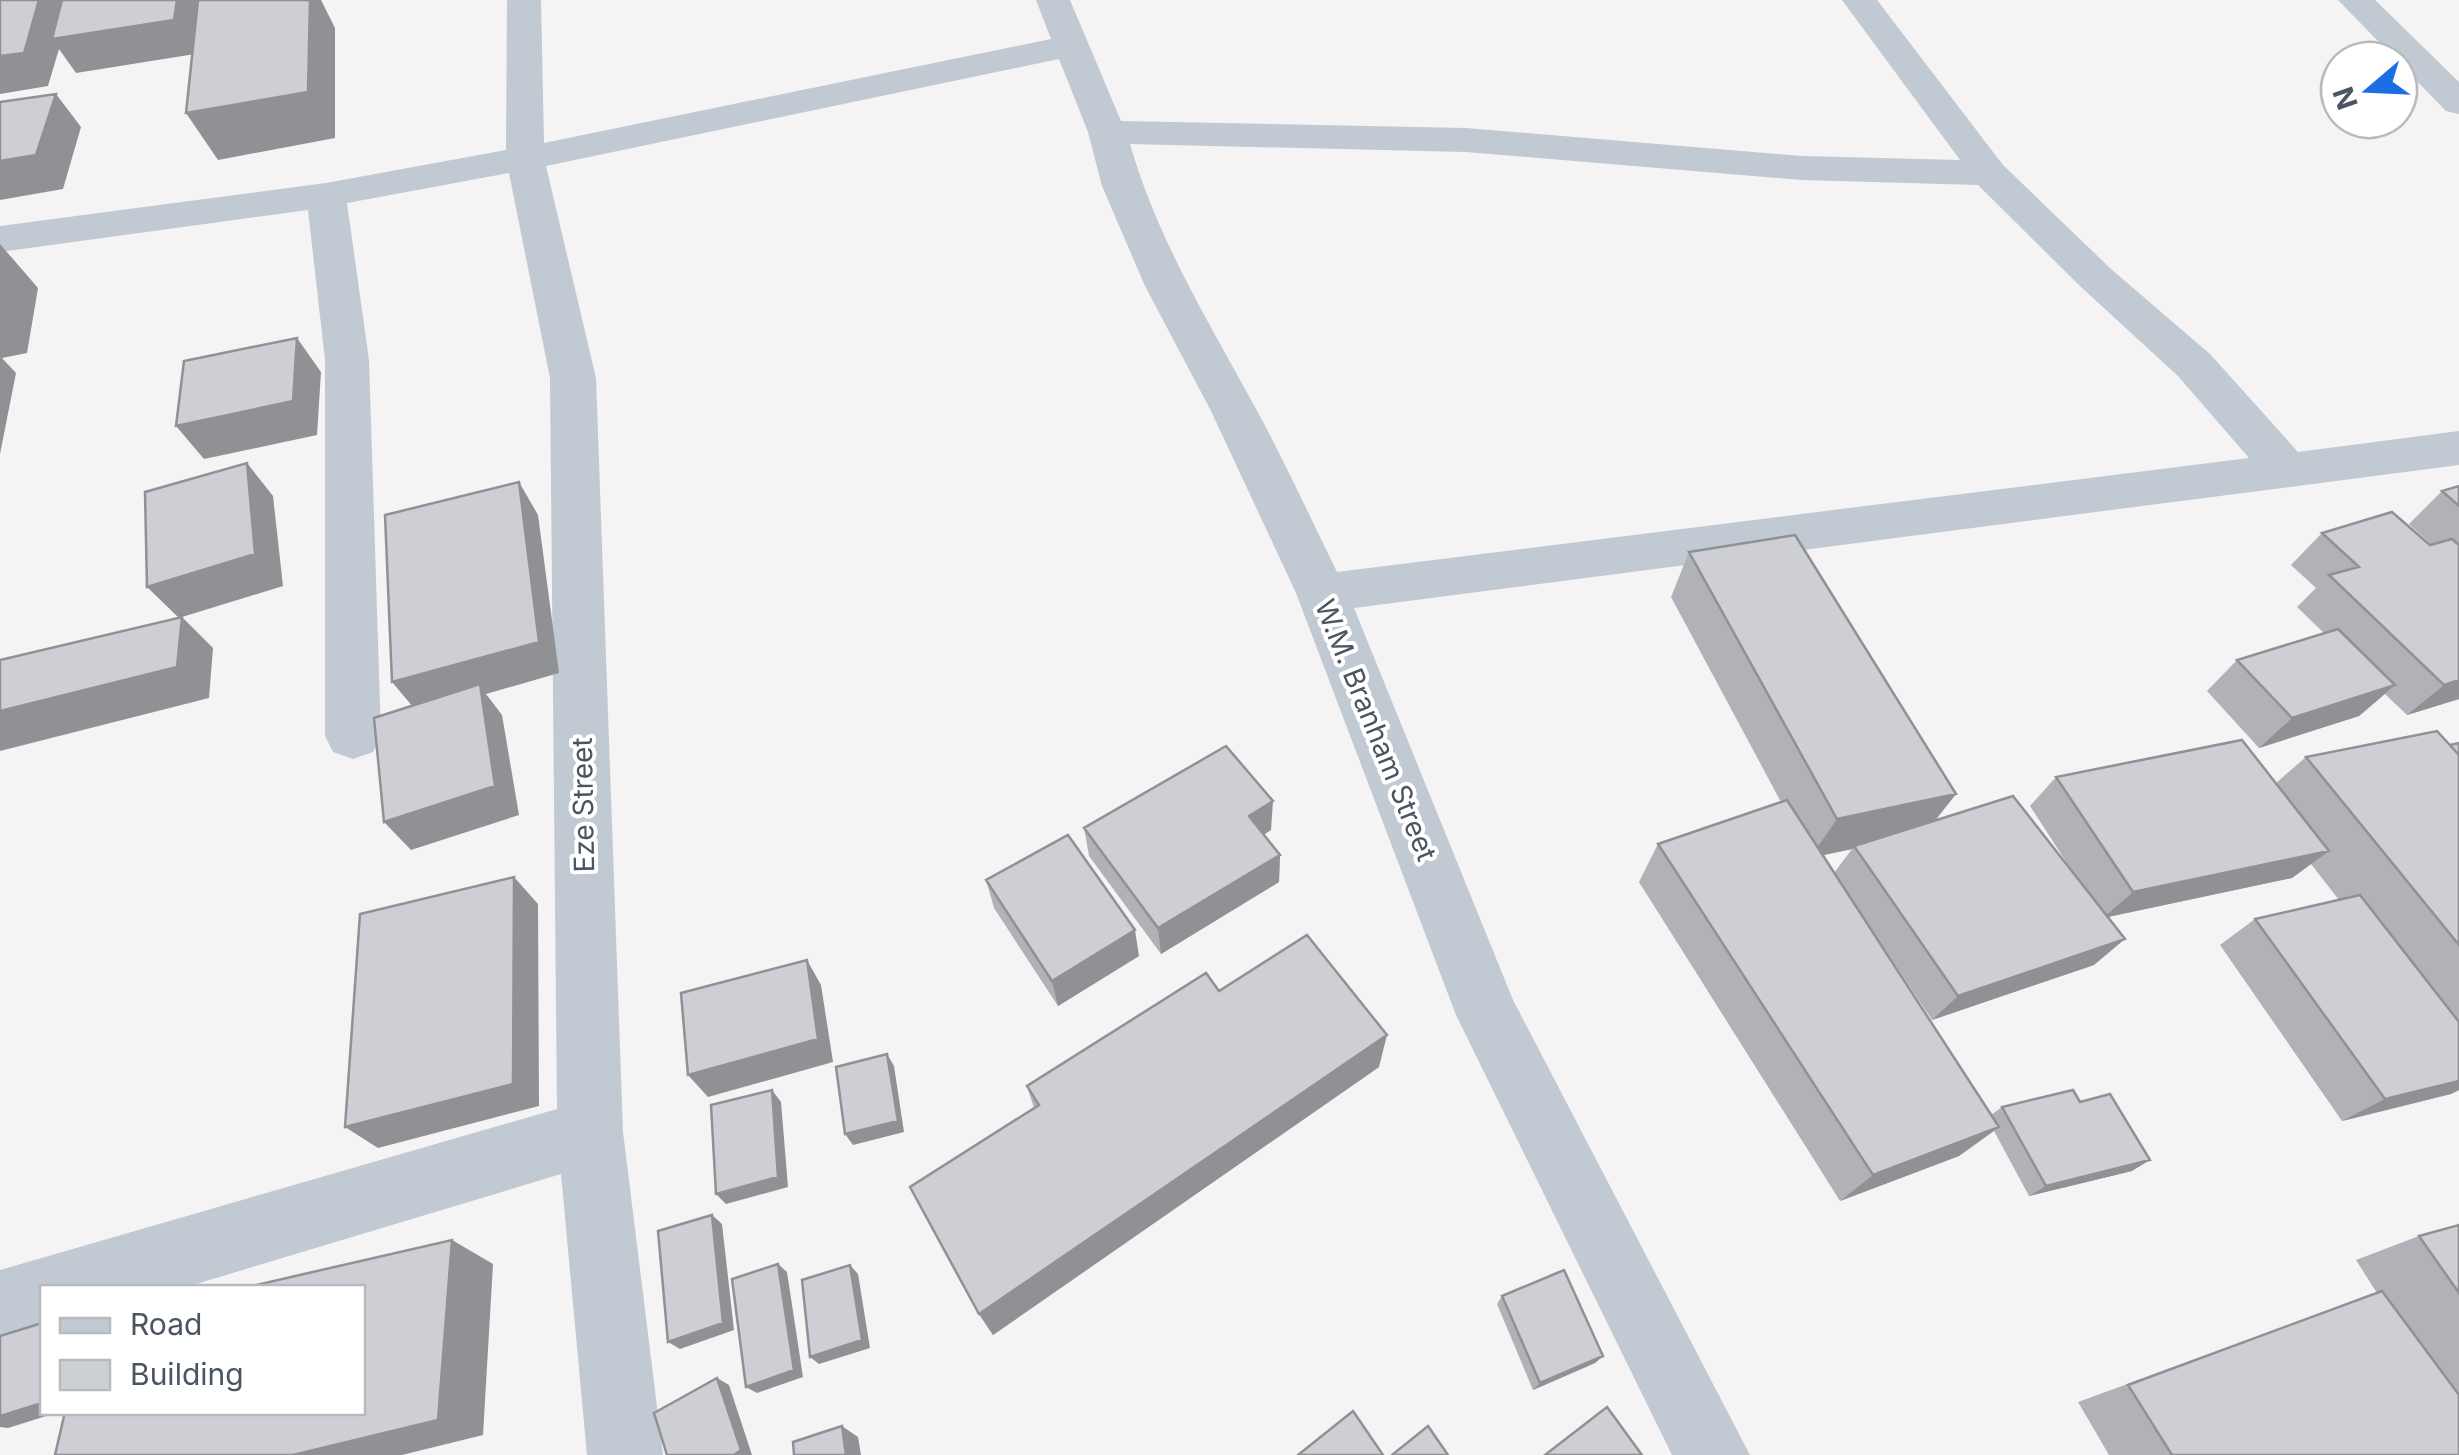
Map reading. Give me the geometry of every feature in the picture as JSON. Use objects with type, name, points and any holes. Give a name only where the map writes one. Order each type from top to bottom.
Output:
[{"type":"street","name":"Eze Street","points":[[524,0],[526,158],[573,378],[590,1132],[625,1455]]},
{"type":"street","points":[[1859,0],[1904,55],[1989,174],[2096,278],[2194,365],[2287,470]]},
{"type":"street","points":[[2355,0],[2459,103]]},
{"type":"street","points":[[0,240],[326,196],[526,158],[1064,22]]},
{"type":"street","name":"W.M. Branham Street","points":[[1064,22],[1122,186],[1166,286],[1234,411],[1322,593],[1488,1015],[1709,1454]]},
{"type":"street","points":[[1106,132],[1466,140],[1802,168],[1989,174]]},
{"type":"street","points":[[326,196],[348,360],[353,736]]},
{"type":"street","points":[[1322,593],[2459,448]]},
{"type":"street","points":[[74,1285],[590,1132]]},
{"type":"street","points":[[0,1306],[40,1295]]},
{"type":"building","points":[[0,0],[39,0],[24,53],[0,56]]},
{"type":"building","points":[[62,0],[177,0],[174,20],[52,39]]},
{"type":"building","points":[[198,0],[310,0],[308,92],[186,113]]},
{"type":"building","points":[[56,94],[36,155],[0,161],[0,102]]},
{"type":"building","points":[[297,338],[293,401],[176,426],[184,361]]},
{"type":"building","points":[[247,463],[255,554],[147,587],[145,492]]},
{"type":"building","points":[[519,482],[539,642],[392,682],[385,515]]},
{"type":"building","points":[[2459,486],[2459,506],[2442,491]]},
{"type":"building","points":[[2392,512],[2430,545],[2452,539],[2459,545],[2459,680],[2444,685],[2329,575],[2359,567],[2322,533]]},
{"type":"building","points":[[1795,535],[1956,794],[1837,819],[1689,552]]},
{"type":"building","points":[[182,617],[177,667],[0,711],[0,660]]},
{"type":"building","points":[[2338,629],[2395,685],[2292,718],[2237,660]]},
{"type":"building","points":[[480,684],[495,786],[384,822],[374,718]]},
{"type":"building","points":[[2437,731],[2459,755],[2459,945],[2306,757]]},
{"type":"building","points":[[2242,740],[2329,851],[2133,892],[2056,777]]},
{"type":"building","points":[[1226,746],[1273,801],[1249,816],[1280,855],[1158,928],[1084,828]]},
{"type":"building","points":[[2013,796],[2125,939],[1958,996],[1854,846]]},
{"type":"building","points":[[1787,800],[1999,1127],[1873,1175],[1658,844]]},
{"type":"building","points":[[1068,835],[1135,930],[1052,981],[986,880]]},
{"type":"building","points":[[514,877],[513,1084],[345,1127],[360,914]]},
{"type":"building","points":[[2360,895],[2459,1022],[2459,1081],[2385,1099],[2255,919]]},
{"type":"building","points":[[1307,935],[1387,1035],[979,1314],[910,1187],[1039,1105],[1027,1086],[1206,973],[1219,991]]},
{"type":"building","points":[[807,960],[818,1039],[688,1075],[681,993]]},
{"type":"building","points":[[887,1054],[898,1121],[845,1134],[836,1067]]},
{"type":"building","points":[[772,1090],[778,1177],[716,1194],[711,1105]]},
{"type":"building","points":[[2073,1090],[2080,1102],[2110,1094],[2150,1160],[2046,1186],[2002,1107]]},
{"type":"building","points":[[712,1215],[723,1323],[668,1342],[658,1231]]},
{"type":"building","points":[[2459,1225],[2459,1293],[2419,1236]]},
{"type":"building","points":[[452,1240],[438,1420],[293,1455],[55,1455],[64,1415],[365,1415],[365,1285],[256,1285]]},
{"type":"building","points":[[778,1264],[794,1370],[746,1387],[732,1279]]},
{"type":"building","points":[[850,1265],[862,1340],[810,1357],[802,1280]]},
{"type":"building","points":[[1564,1270],[1603,1356],[1540,1383],[1502,1296]]},
{"type":"building","points":[[2382,1291],[2459,1395],[2459,1455],[2172,1455],[2128,1385]]},
{"type":"building","points":[[40,1324],[40,1404],[0,1416],[0,1336]]},
{"type":"building","points":[[717,1378],[741,1450],[734,1455],[667,1455],[654,1413]]},
{"type":"building","points":[[1607,1407],[1642,1455],[1545,1455]]},
{"type":"building","points":[[1353,1411],[1383,1455],[1298,1455]]},
{"type":"building","points":[[842,1426],[846,1455],[794,1455],[793,1442]]},
{"type":"building","points":[[1428,1426],[1448,1455],[1392,1455]]}]
